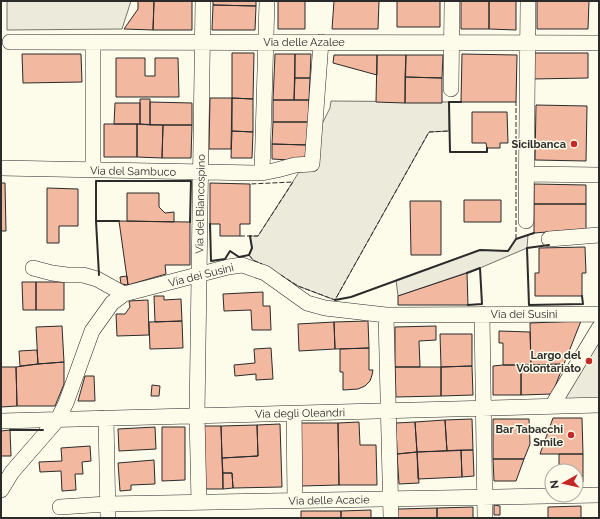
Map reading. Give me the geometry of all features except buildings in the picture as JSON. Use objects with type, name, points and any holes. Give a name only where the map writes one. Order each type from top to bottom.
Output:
[{"type":"street","name":"Via del Biancospino","points":[[199,502],[197,416],[203,1]]},
{"type":"street","points":[[262,173],[267,1]]},
{"type":"street","points":[[452,1],[452,89]]},
{"type":"street","points":[[526,221],[528,1]]},
{"type":"street","name":"Via delle Azalee","points":[[10,42],[599,43]]},
{"type":"street","points":[[93,42],[93,170]]},
{"type":"street","name":"Via del Sambuco","points":[[1,168],[262,173],[295,165],[312,164],[321,42]]},
{"type":"street","points":[[526,174],[599,175]]},
{"type":"street","points":[[549,239],[599,235]]},
{"type":"street","name":"Via dei Susini","points":[[1,490],[12,472],[58,419],[66,403],[92,331],[112,303],[124,294],[228,267],[242,265],[265,273],[307,303],[325,308],[386,315],[599,314]]},
{"type":"street","points":[[34,268],[52,273],[83,276],[96,279],[124,294]]},
{"type":"street","points":[[482,314],[485,518]]},
{"type":"street","points":[[386,315],[391,518]]},
{"type":"street","points":[[552,406],[599,328]]},
{"type":"street","name":"Via degli Oleandri","points":[[1,421],[599,405]]},
{"type":"street","points":[[294,413],[295,500]]},
{"type":"street","points":[[106,418],[107,511]]},
{"type":"street","name":"Via delle Acacie","points":[[60,506],[107,511],[199,502],[599,495]]},
{"type":"shaded area","points":[[7,1],[131,1],[122,29],[7,30]]},
{"type":"shaded area","points":[[331,101],[449,102],[449,131],[429,132],[335,300],[298,286],[253,260],[249,255],[252,248],[250,236],[258,236],[299,172],[317,170],[320,128],[330,108]]},
{"type":"shaded area","points":[[528,235],[527,248],[480,268],[398,296],[396,280],[480,250],[508,251],[516,239]]},
{"type":"shaded area","name":"Largo del Volontariato","points":[[599,328],[599,405],[552,406]]},
{"type":"fence","points":[[516,102],[516,239]]},
{"type":"fence","points":[[281,275],[298,286],[335,300],[429,132],[449,131]]},
{"type":"fence","points":[[240,236],[258,236],[293,182],[250,184]]},
{"type":"fence","points":[[249,255],[253,260],[262,264]]},
{"type":"wall","points":[[461,102],[449,102],[450,152],[487,152],[487,148]]},
{"type":"wall","points":[[99,275],[96,221],[96,181],[191,181],[190,222]]},
{"type":"wall","points":[[96,221],[119,221]]},
{"type":"wall","points":[[210,224],[211,261],[225,259],[230,251],[239,257],[249,255],[252,248],[250,236]]},
{"type":"wall","points":[[335,300],[351,297],[480,250],[508,251],[516,239],[534,233]]},
{"type":"wall","points":[[549,245],[527,248],[529,305],[583,304],[582,296]]},
{"type":"wall","points":[[467,273],[480,268],[482,304],[468,305]]},
{"type":"wall","points":[[10,430],[43,430]]},
{"type":"place","name":"Sicilbanca","points":[[574,144]]},
{"type":"place","name":"Largo del Volontariato","points":[[589,361]]},
{"type":"place","name":"Bar Tabacchi Smile","points":[[571,435]]}]
